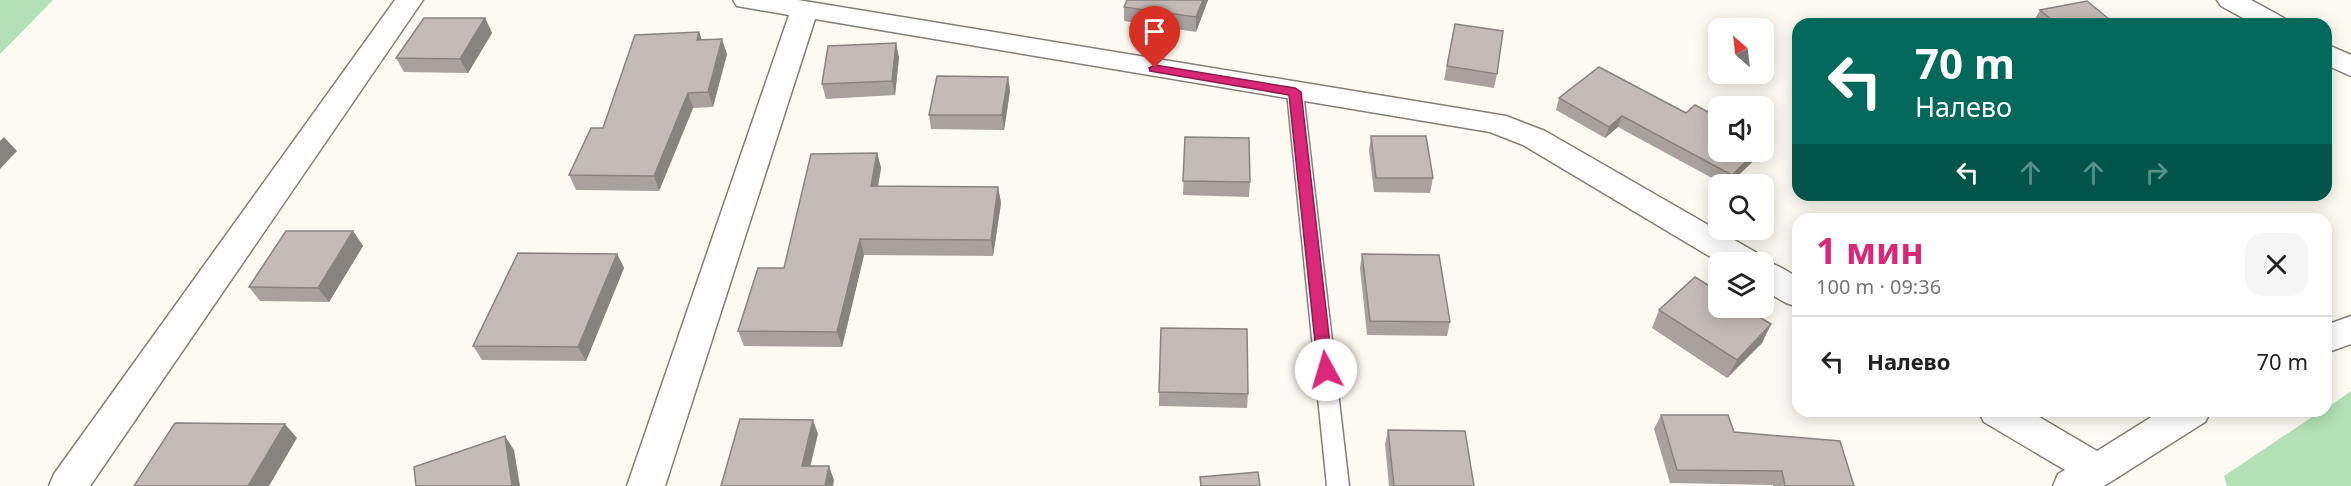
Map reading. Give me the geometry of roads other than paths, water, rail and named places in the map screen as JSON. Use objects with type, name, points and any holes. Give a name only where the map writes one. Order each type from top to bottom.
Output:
[{"type":"street","points":[[68,486],[409,0]]},
{"type":"street","points":[[747,0],[1295,92],[1495,123],[1534,138],[1727,252]]},
{"type":"street","points":[[2231,0],[2263,18]]},
{"type":"street","points":[[646,486],[804,10]]},
{"type":"street","points":[[2332,56],[2351,67]]},
{"type":"street","points":[[1774,280],[1792,290]]},
{"type":"street","points":[[2332,337],[2351,330]]},
{"type":"street","points":[[2005,417],[2085,478],[2182,417]]},
{"type":"lane","points":[[1295,92],[1338,486]]}]
